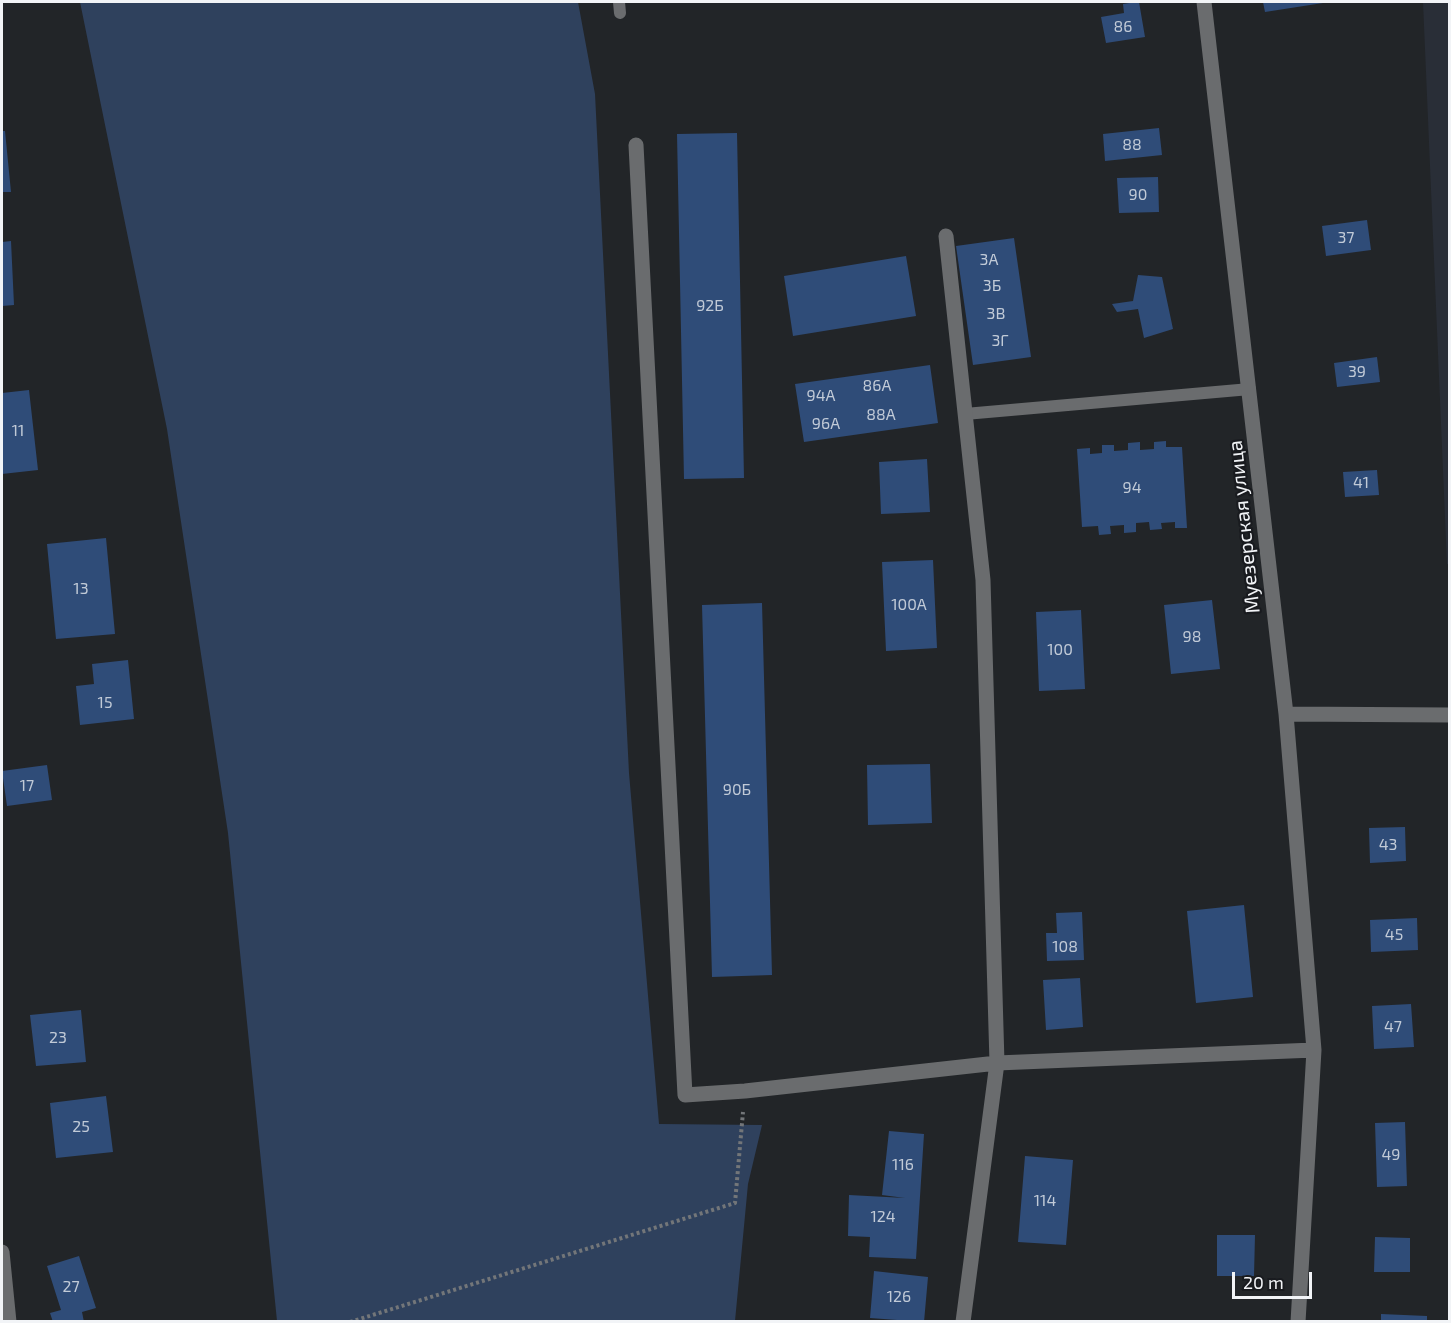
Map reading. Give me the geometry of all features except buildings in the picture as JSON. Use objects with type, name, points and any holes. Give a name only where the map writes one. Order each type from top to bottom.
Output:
[{"type":"street","name":"Муезерская улица","points":[[1204,2],[1286,714],[1314,1050],[1298,1322]]},
{"type":"street","points":[[636,145],[685,1095],[745,1091],[997,1063],[1314,1050]]},
{"type":"street","points":[[946,236],[983,580],[997,1063],[963,1322]]},
{"type":"street","points":[[1286,714],[1449,715]]},
{"type":"street","points":[[2,1252],[9,1322]]},
{"type":"lane","points":[[965,414],[1250,389]]},
{"type":"path","points":[[350,1322],[735,1203],[745,1091]]},
{"type":"shaded area","points":[[80,2],[578,2],[595,94],[629,773],[659,1124],[762,1125],[748,1184],[735,1321],[277,1321],[228,833],[167,429]]},
{"type":"shaded area","points":[[1423,2],[1450,2],[1449,564],[1447,564]]}]
